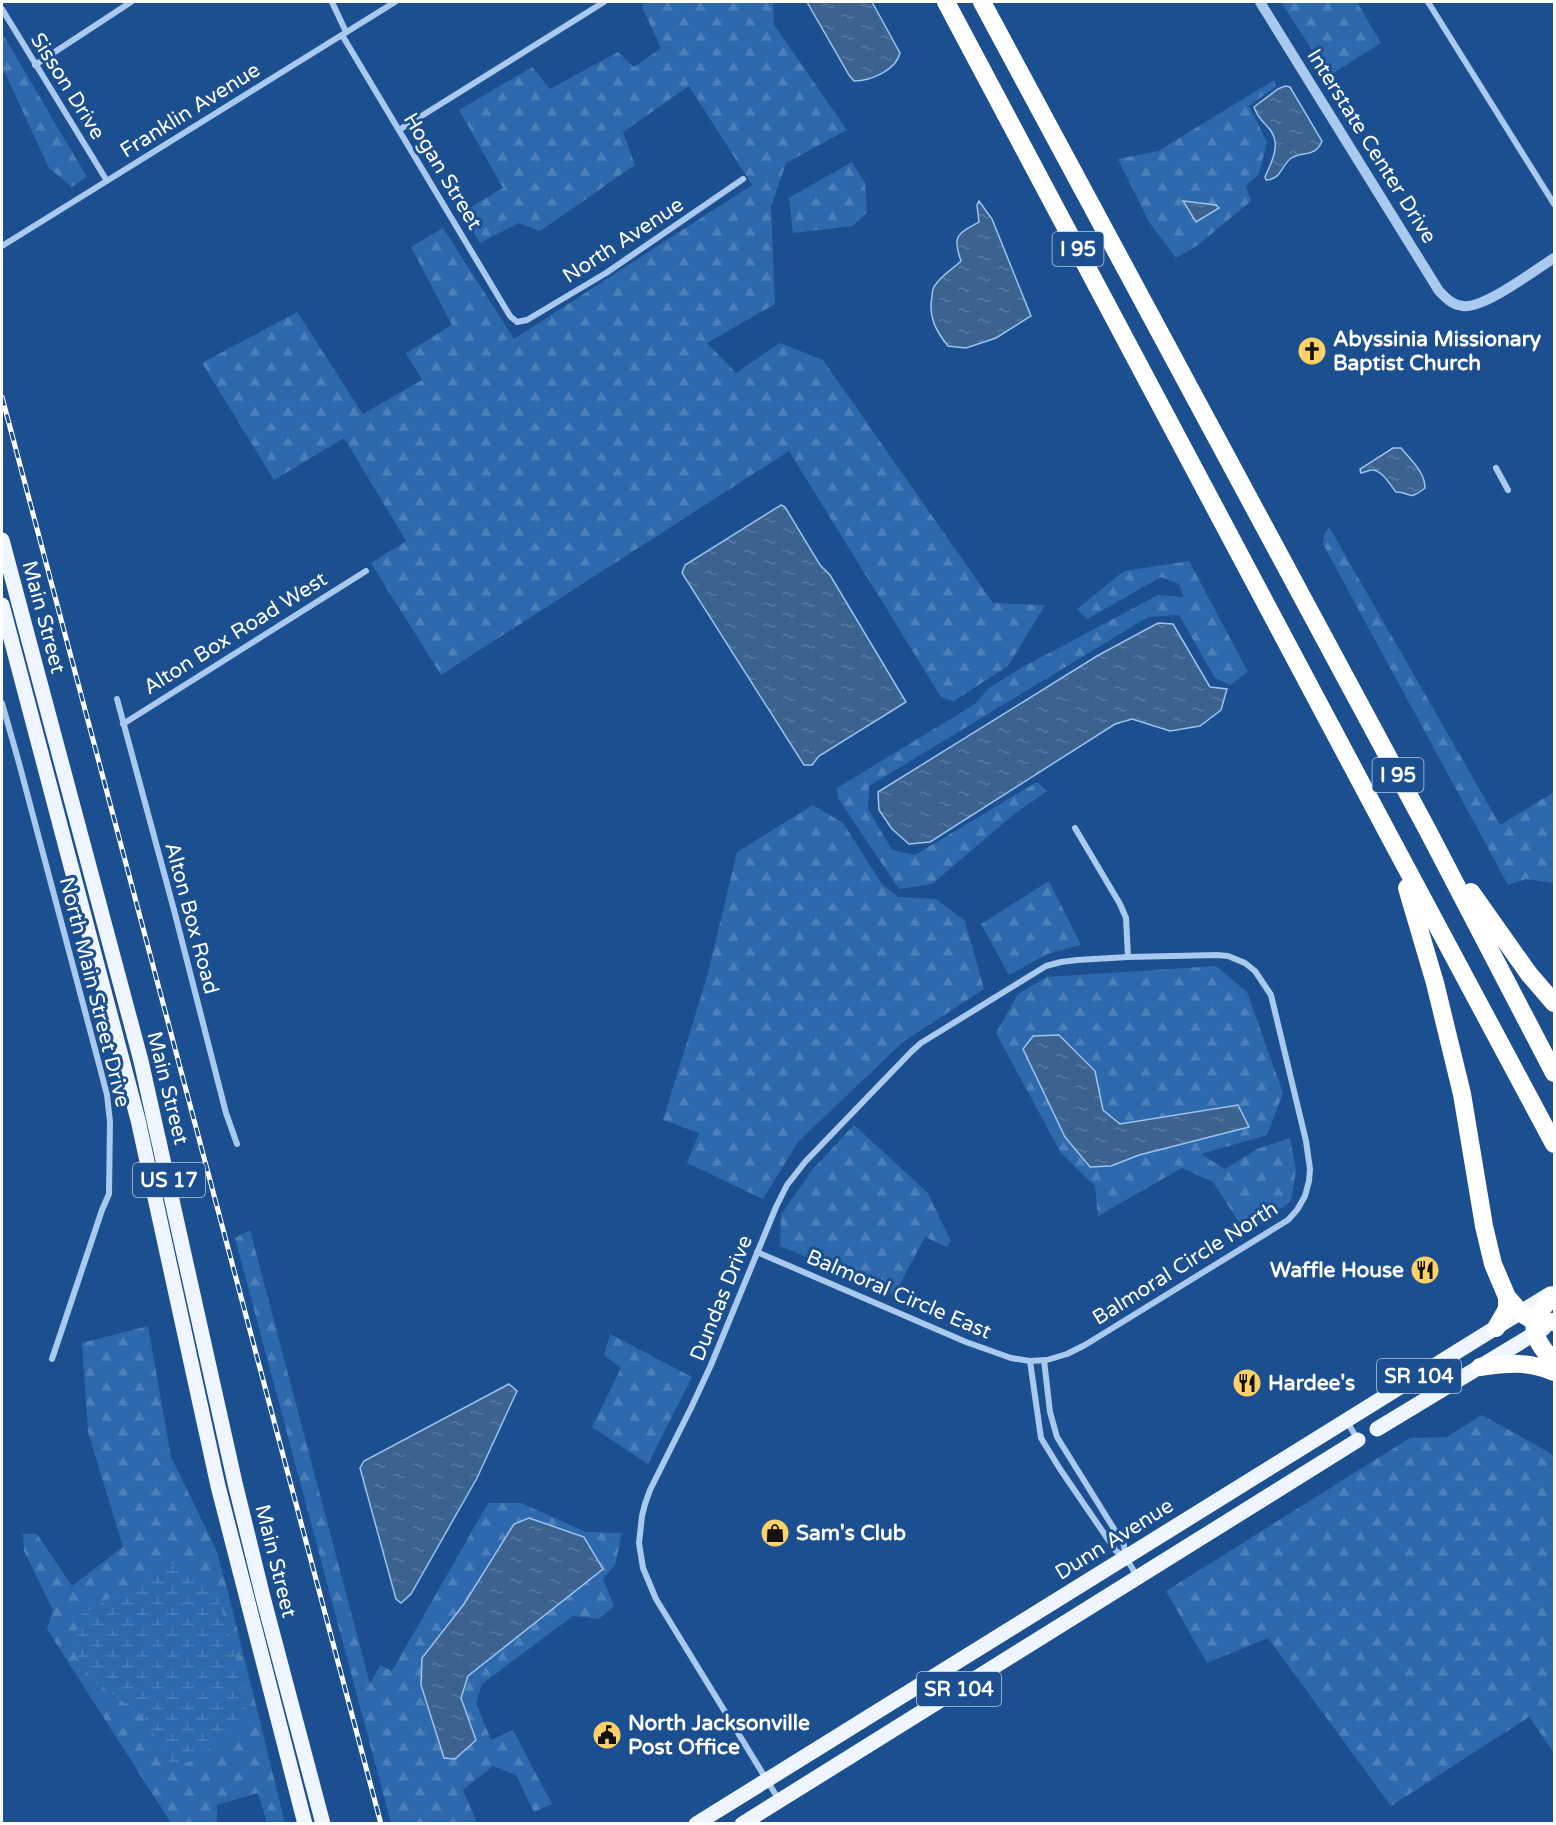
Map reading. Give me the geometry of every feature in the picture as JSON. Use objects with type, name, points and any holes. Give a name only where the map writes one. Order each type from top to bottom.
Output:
[{"type":"highway","name":"I 95","points":[[946,2],[1554,1144]]},
{"type":"highway","name":"I 95","points":[[982,2],[1428,831],[1554,1073]]},
{"type":"highway","points":[[1428,831],[1514,954],[1554,1003]]},
{"type":"highway","points":[[1393,843],[1420,927],[1462,1094],[1492,1264],[1507,1297],[1530,1322],[1540,1343],[1554,1362]]},
{"type":"highway","points":[[1530,1322],[1554,1293]]},
{"type":"highway","points":[[1496,1328],[1507,1309],[1507,1297]]},
{"type":"highway","points":[[1530,1322],[1554,1322]]},
{"type":"highway","points":[[1480,1367],[1508,1362],[1527,1363],[1554,1372]]},
{"type":"main road","name":"Main Street","points":[[2,540],[141,1061],[235,1483],[323,1824]]},
{"type":"main road","name":"Main Street","points":[[2,605],[138,1120],[218,1486],[305,1824]]},
{"type":"main road","name":"Dunn Avenue","points":[[696,1824],[1496,1328],[1530,1322]]},
{"type":"main road","name":"SR 104","points":[[1377,1429],[1480,1367],[1530,1322]]},
{"type":"main road","name":"SR 104","points":[[742,1824],[1358,1440]]},
{"type":"street","points":[[35,65],[131,2]]},
{"type":"street","name":"Hogan Street","points":[[332,2],[344,34],[399,130],[510,316],[517,322]]},
{"type":"street","name":"Franklin Avenue","points":[[2,246],[395,2]]},
{"type":"street","points":[[399,130],[604,2]]},
{"type":"street","name":"Interstate Center Drive","points":[[1260,2],[1439,291],[1448,301],[1457,305],[1473,306],[1483,302],[1554,258]]},
{"type":"street","points":[[1428,2],[1554,204]]},
{"type":"street","name":"Sisson Drive","points":[[2,9],[107,181]]},
{"type":"street","name":"North Avenue","points":[[517,322],[527,321],[606,273],[743,179]]},
{"type":"street","points":[[1496,468],[1508,490]]},
{"type":"street","name":"Alton Box Road West","points":[[123,724],[366,571]]},
{"type":"street","name":"Alton Box Road","points":[[117,699],[226,1113],[237,1144]]},
{"type":"street","name":"North Main Street Drive","points":[[2,703],[107,1095],[110,1122],[109,1194],[52,1359]]},
{"type":"street","points":[[1075,828],[1126,918],[1128,957]]},
{"type":"street","name":"Dundas Drive","points":[[779,1800],[656,1599],[643,1568],[639,1543],[642,1516],[650,1490],[707,1374],[776,1207],[795,1174],[921,1043],[1046,966],[1077,960],[1128,957],[1228,956],[1245,963],[1255,971],[1271,995],[1310,1169],[1310,1181],[1297,1210]]},
{"type":"street","name":"Balmoral Circle North","points":[[1044,1360],[1067,1354],[1090,1342],[1287,1220],[1297,1210]]},
{"type":"street","name":"Balmoral Circle East","points":[[758,1252],[974,1346],[1011,1358],[1030,1361],[1044,1360]]},
{"type":"street","points":[[1044,1360],[1050,1412],[1057,1437],[1124,1545],[1125,1556],[1138,1578]]},
{"type":"street","points":[[1030,1361],[1041,1438],[1116,1551],[1125,1556]]},
{"type":"street","points":[[1346,1420],[1358,1440]]},
{"type":"street","points":[[218,1486],[235,1483]]},
{"type":"green space","points":[[645,2],[773,2],[774,25],[847,130],[786,163],[771,207],[775,304],[707,343],[736,373],[780,343],[823,360],[993,603],[1045,605],[1008,666],[954,701],[941,697],[789,451],[441,675],[371,563],[406,541],[344,438],[274,480],[202,363],[297,312],[363,414],[422,380],[406,353],[452,325],[411,247],[443,228],[514,339],[752,185],[689,86],[623,132],[635,165],[540,231],[519,223],[480,243],[461,213],[503,188],[459,110],[532,67],[550,89],[618,52],[634,67],[661,48],[642,7]]},
{"type":"green space","points":[[1281,2],[1357,2],[1381,43],[1329,76]]},
{"type":"green space","points":[[2,33],[87,177],[72,187],[49,168],[5,73],[2,74]]},
{"type":"green space","points":[[1274,80],[1276,86],[1249,106],[1267,142],[1259,174],[1246,186],[1251,201],[1198,245],[1176,258],[1149,222],[1118,159],[1158,151]]},
{"type":"green space","points":[[852,162],[865,183],[867,212],[853,226],[793,233],[789,198]]},
{"type":"green space","points":[[1329,527],[1500,825],[1554,792],[1554,883],[1526,879],[1508,885],[1323,544],[1324,535]]},
{"type":"green space","points":[[1189,561],[1248,672],[1230,685],[1215,678],[1179,615],[1148,617],[869,786],[868,809],[892,850],[915,855],[1037,782],[1047,791],[1013,815],[932,884],[899,889],[838,798],[837,788],[975,704],[990,687],[1023,667],[1158,595],[1184,597],[1179,584],[1161,577],[1087,619],[1077,609],[1124,571]]},
{"type":"green space","points":[[813,805],[843,823],[882,884],[898,897],[936,899],[965,921],[984,989],[903,1042],[798,1142],[763,1199],[687,1163],[699,1133],[663,1120],[707,977],[737,852]]},
{"type":"green space","points":[[1049,881],[1081,945],[1047,954],[1009,975],[981,924]]},
{"type":"green space","points":[[1216,966],[1247,992],[1283,1093],[1267,1135],[1201,1154],[1225,1169],[1257,1149],[1290,1138],[1296,1170],[1291,1201],[1246,1233],[1213,1182],[1182,1168],[1098,1216],[1095,1186],[1061,1153],[996,1033],[1018,994],[1047,977]],"holes":[[[1033,1036],[1095,1071],[1103,1110],[1120,1124],[1238,1105],[1248,1126],[1139,1155],[1111,1166],[1065,1137],[1023,1050]]]},
{"type":"green space","points":[[854,1125],[927,1192],[951,1241],[947,1247],[925,1237],[894,1295],[780,1246],[781,1215],[812,1170]]},
{"type":"green space","points":[[250,1230],[370,1684],[380,1665],[392,1671],[488,1503],[521,1503],[586,1532],[622,1533],[615,1565],[603,1579],[614,1606],[599,1619],[573,1616],[482,1684],[476,1703],[491,1740],[513,1730],[552,1804],[534,1812],[516,1775],[493,1766],[463,1790],[477,1823],[391,1823],[235,1238]],"holes":[[[603,1569],[468,1676],[461,1698],[422,1658],[464,1604]]]},
{"type":"green space","points":[[148,1326],[171,1457],[216,1549],[285,1823],[267,1823],[258,1793],[217,1805],[217,1823],[171,1823],[47,1629],[53,1610],[24,1551],[23,1534],[37,1534],[72,1586],[123,1547],[88,1432],[82,1343]],"holes":[[[144,1717],[194,1760],[173,1766]]]},
{"type":"green space","points":[[610,1334],[692,1377],[648,1464],[592,1427],[621,1368],[604,1355]]},
{"type":"green space","points":[[1482,1415],[1554,1457],[1554,1753],[1529,1717],[1391,1806],[1268,1638],[1207,1663],[1166,1591],[1410,1438],[1447,1437]]},
{"type":"green space","points":[[171,1563],[204,1578],[217,1593],[241,1675],[247,1720],[194,1760],[172,1766],[144,1717],[90,1678],[73,1646],[80,1615]]},
{"type":"water","points":[[807,2],[872,2],[900,53],[894,65],[868,79],[854,81]]},
{"type":"water","points":[[1285,86],[1290,87],[1322,141],[1316,150],[1294,156],[1274,178],[1266,180],[1275,143],[1271,131],[1254,107]]},
{"type":"water","points":[[979,201],[992,219],[1031,316],[996,338],[966,348],[948,346],[932,317],[932,292],[939,281],[961,261],[957,246],[958,237],[979,222],[977,205]]},
{"type":"water","points":[[1183,201],[1216,205],[1219,208],[1196,222]]},
{"type":"water","points":[[1393,448],[1401,448],[1423,477],[1425,488],[1415,495],[1396,492],[1375,470],[1361,473],[1360,469]]},
{"type":"water","points":[[781,505],[785,507],[820,565],[830,575],[906,702],[819,756],[812,765],[804,765],[682,573],[685,565]]},
{"type":"water","points":[[1158,623],[1173,624],[1210,687],[1227,689],[1221,710],[1200,726],[1170,731],[1132,719],[1115,724],[930,842],[909,844],[892,829],[879,810],[878,792],[1097,656]]},
{"type":"water","points":[[1059,1035],[1095,1071],[1103,1110],[1120,1124],[1238,1105],[1249,1127],[1139,1155],[1111,1166],[1090,1167],[1065,1137],[1023,1049],[1033,1036]]},
{"type":"water","points":[[509,1384],[517,1391],[477,1478],[411,1594],[401,1603],[396,1599],[360,1468],[364,1461]]},
{"type":"water","points":[[529,1518],[584,1537],[603,1569],[468,1676],[461,1698],[476,1740],[455,1759],[444,1758],[421,1685],[422,1658],[464,1604],[514,1524]]},
{"type":"railway","points":[[2,397],[381,1824]]},
{"type":"place","name":"Abyssinia Missionary Baptist Church","points":[[1312,351]]},
{"type":"place","name":"Waffle House","points":[[1425,1270]]},
{"type":"place","name":"Hardee's","points":[[1247,1383]]},
{"type":"place","name":"Sam's Club","points":[[775,1533]]},
{"type":"place","name":"North Jacksonville Post Office","points":[[607,1735]]}]
